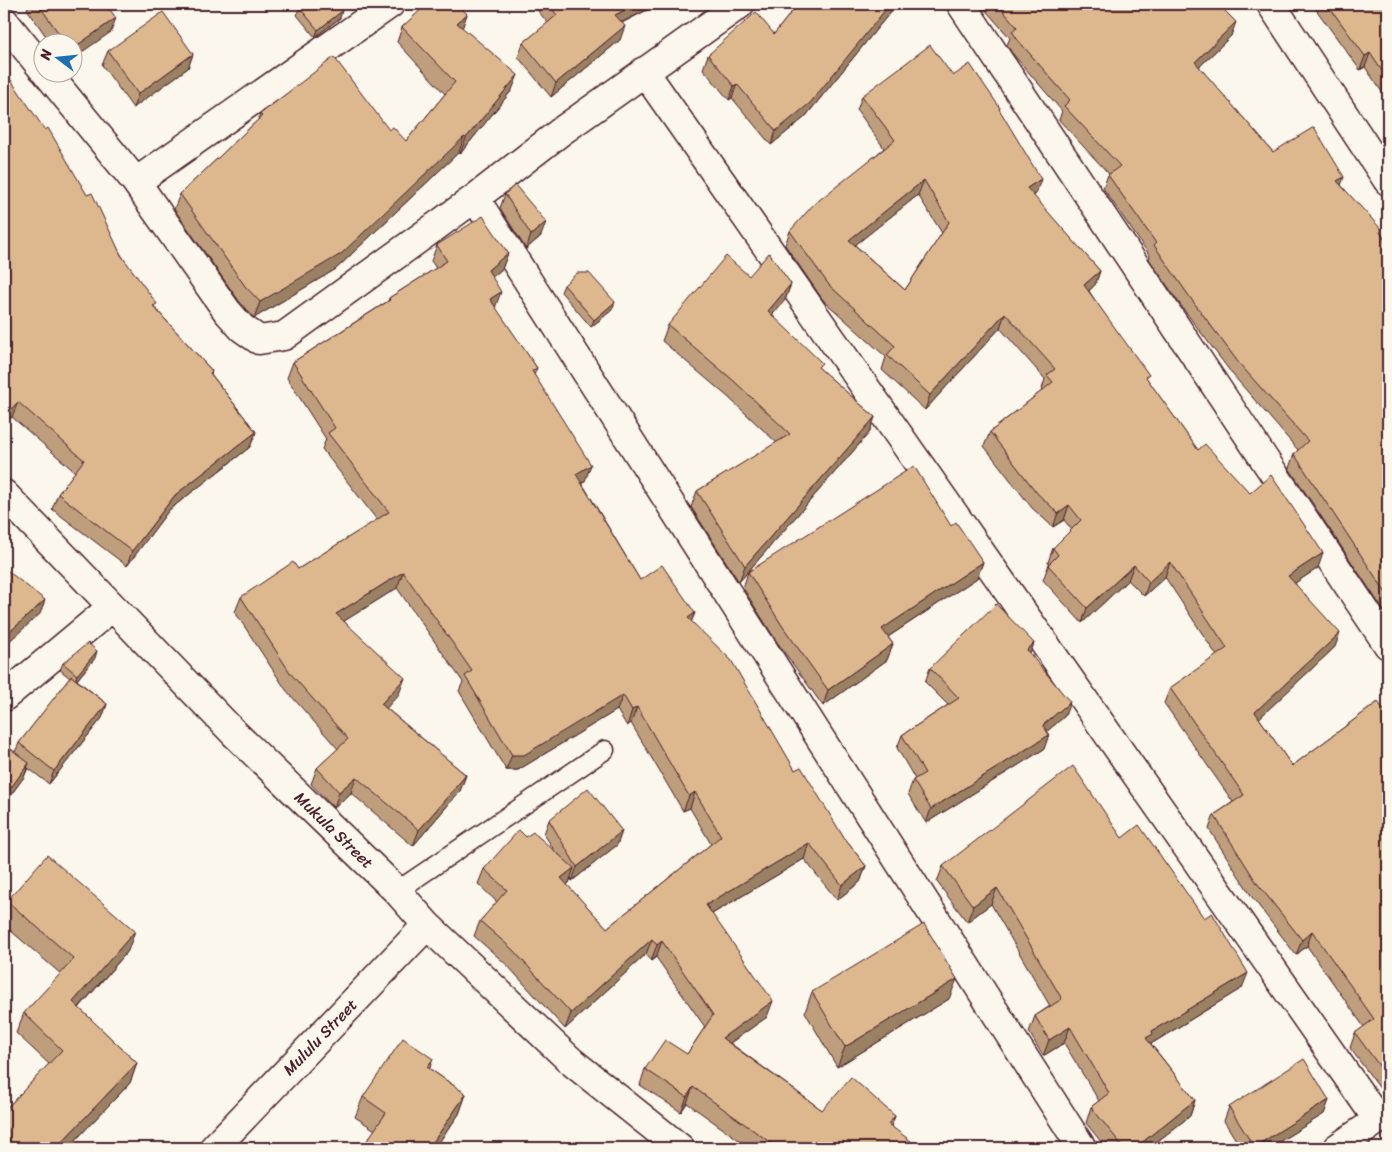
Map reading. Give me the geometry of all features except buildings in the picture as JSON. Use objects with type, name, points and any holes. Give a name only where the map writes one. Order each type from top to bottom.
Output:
[{"type":"street","points":[[136,182],[390,4]]},
{"type":"street","points":[[54,82],[136,182],[227,312],[242,328],[259,340],[284,336],[475,198],[564,130],[740,4]]},
{"type":"street","points":[[961,4],[1388,645]]},
{"type":"street","points":[[1271,4],[1388,181]]},
{"type":"street","points":[[4,21],[32,56]]},
{"type":"street","points":[[644,72],[1383,1117],[1337,1148]]},
{"type":"street","points":[[475,198],[1082,1148]]},
{"type":"street","name":"Mukula Street","points":[[4,494],[235,734],[397,892],[427,925],[572,1062],[680,1148]]},
{"type":"street","points":[[4,697],[112,607]]},
{"type":"street","name":"Mululu Street","points":[[214,1148],[427,925]]},
{"type":"lane","points":[[397,892],[605,750]]}]
